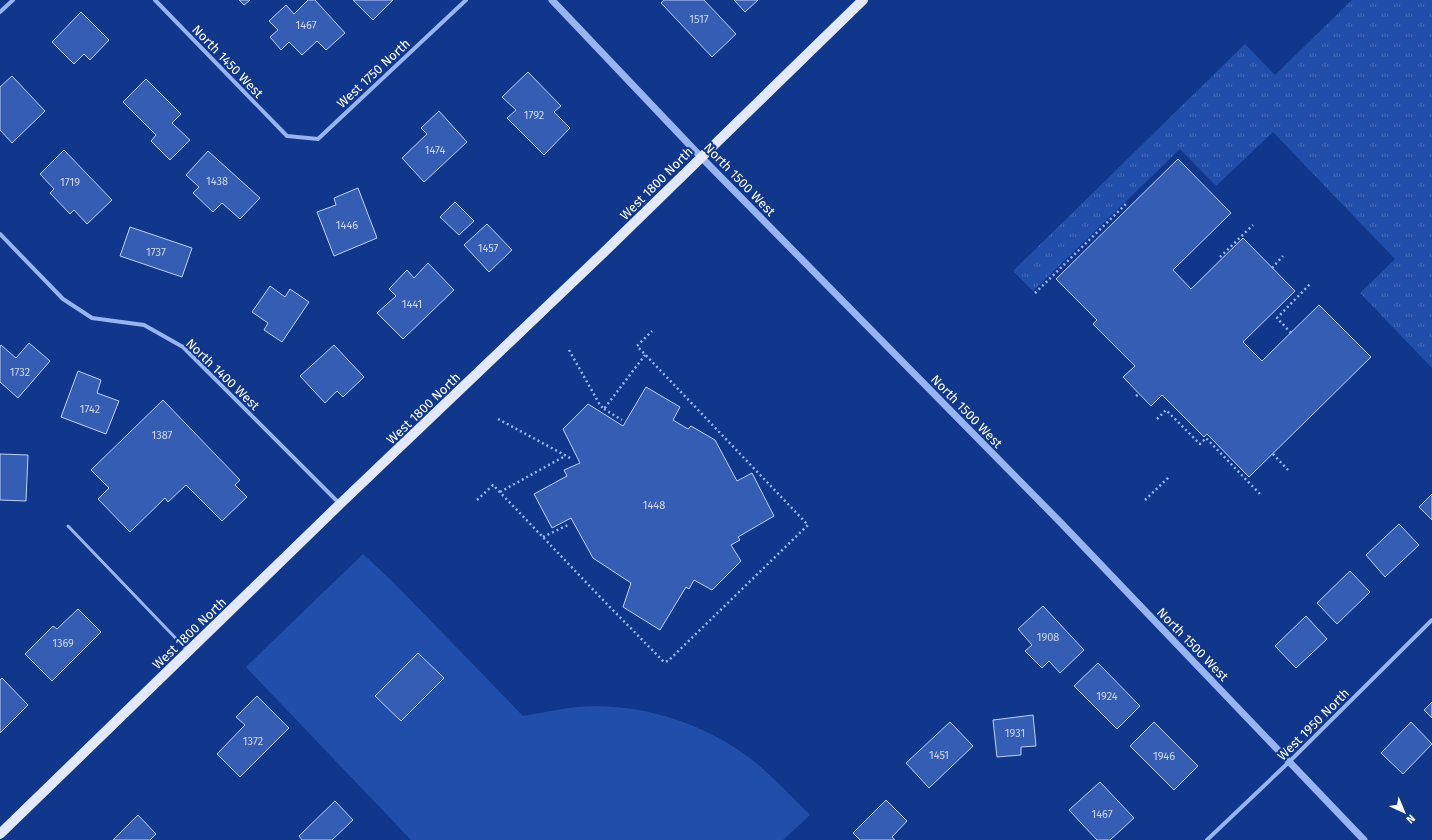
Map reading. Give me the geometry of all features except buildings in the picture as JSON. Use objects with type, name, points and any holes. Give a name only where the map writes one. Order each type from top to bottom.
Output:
[{"type":"main road","name":"West 1800 North","points":[[0,834],[340,504],[604,252],[863,0]]},
{"type":"street","points":[[0,12],[13,0]]},
{"type":"street","name":"North 1450 West","points":[[155,0],[287,136]]},
{"type":"street","name":"West 1750 North","points":[[287,136],[318,139],[466,0]]},
{"type":"street","name":"North 1500 West","points":[[552,0],[701,156],[1057,519],[1364,840]]},
{"type":"street","name":"North 1400 West","points":[[0,234],[63,299],[92,318],[144,325],[183,347],[340,504]]},
{"type":"street","name":"West 1950 North","points":[[1207,840],[1289,762],[1432,620]]},
{"type":"lane","points":[[68,526],[188,652]]},
{"type":"path","points":[[1036,293],[1126,204]]},
{"type":"path","points":[[1220,257],[1253,225]]},
{"type":"path","points":[[1272,268],[1283,256]]},
{"type":"path","points":[[1291,333],[1277,318],[1310,284]]},
{"type":"path","points":[[477,500],[493,485],[664,662],[668,662],[808,525],[636,346],[652,331]]},
{"type":"path","points":[[569,350],[600,406],[622,420]]},
{"type":"path","points":[[604,409],[645,355]]},
{"type":"path","points":[[1157,418],[1166,410],[1200,444],[1206,438],[1260,494]]},
{"type":"path","points":[[498,419],[572,459]]},
{"type":"path","points":[[1273,454],[1288,470]]},
{"type":"path","points":[[500,492],[566,455]]},
{"type":"path","points":[[1145,500],[1170,476]]},
{"type":"path","points":[[543,537],[570,524]]},
{"type":"green space","points":[[1352,0],[1432,0],[1432,368],[1360,293],[1395,259],[1273,132],[1216,186],[1180,149],[1033,291],[1013,271],[1245,44],[1275,75]]},
{"type":"green space","points":[[363,554],[394,583],[523,716],[577,707],[600,706],[623,708],[669,717],[712,735],[751,759],[810,815],[783,840],[411,840],[246,667]]}]
